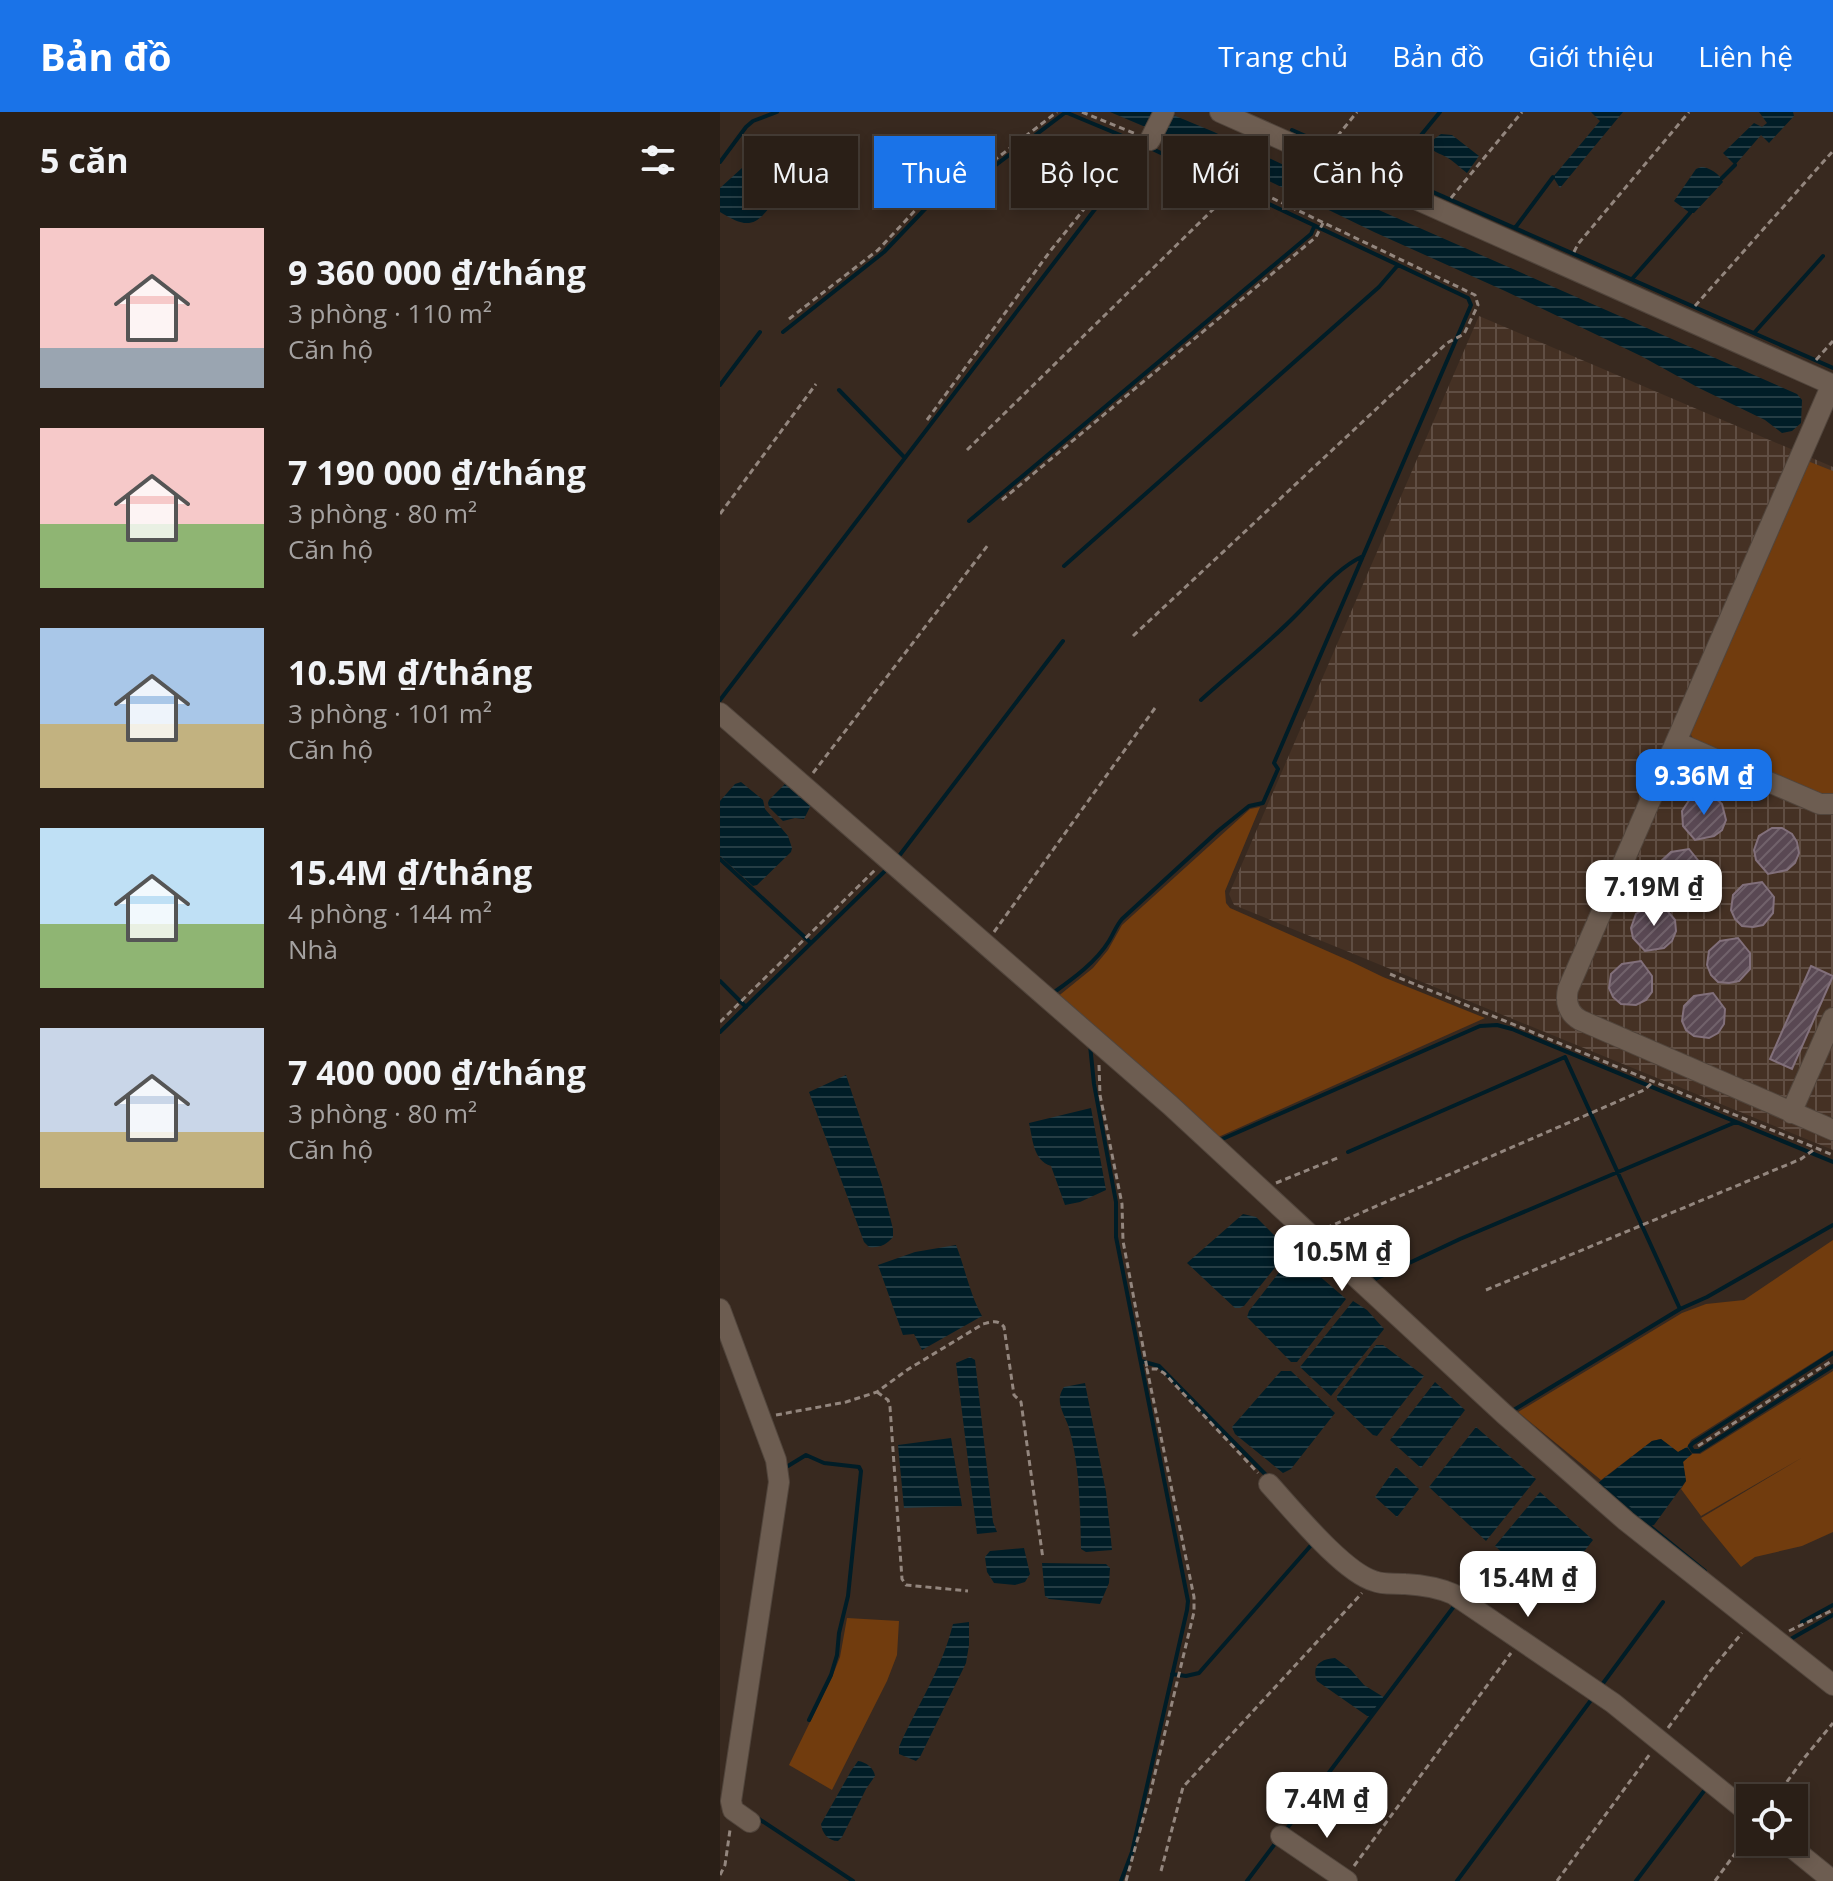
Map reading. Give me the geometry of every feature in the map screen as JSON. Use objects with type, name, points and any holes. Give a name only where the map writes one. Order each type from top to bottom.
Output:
[{"type":"street","points":[[1147,137],[1164,112]]},
{"type":"street","points":[[1220,112],[1284,140]]},
{"type":"street","points":[[1432,206],[1832,384],[1568,989],[1568,1005],[1580,1020],[1833,1130]]},
{"type":"street","points":[[720,713],[1170,1105],[1504,1414],[1626,1521],[1833,1685]]},
{"type":"street","points":[[1676,742],[1820,804],[1833,804]]},
{"type":"street","points":[[1791,1113],[1833,1018]]},
{"type":"street","points":[[720,1309],[776,1460],[779,1482],[731,1801],[742,1816]]},
{"type":"street","points":[[1269,1484],[1339,1557],[1372,1581],[1430,1586],[1453,1594],[1613,1703],[1736,1803]]},
{"type":"street","points":[[1281,1836],[1346,1880]]},
{"type":"street","points":[[1802,1856],[1833,1881]]},
{"type":"path","points":[[789,319],[878,250],[924,201],[975,175],[1057,112]]},
{"type":"path","points":[[1082,112],[1141,136]]},
{"type":"path","points":[[1338,136],[1357,112]]},
{"type":"path","points":[[1441,210],[1522,112]]},
{"type":"path","points":[[1567,266],[1578,244],[1689,112]]},
{"type":"path","points":[[1685,317],[1833,151]]},
{"type":"path","points":[[1133,636],[1447,343],[1464,334],[1478,305],[1475,295],[1268,197]]},
{"type":"path","points":[[927,420],[1051,250],[1087,208]]},
{"type":"path","points":[[967,450],[1214,208]]},
{"type":"path","points":[[1002,500],[1316,237],[1323,223]]},
{"type":"path","points":[[1805,372],[1833,341]]},
{"type":"path","points":[[720,514],[816,384]]},
{"type":"path","points":[[803,785],[988,545]]},
{"type":"path","points":[[985,945],[1155,708]]},
{"type":"path","points":[[720,1022],[886,859]]},
{"type":"path","points":[[1390,974],[1833,1155]]},
{"type":"path","points":[[1100,1045],[1098,1078],[1122,1204],[1123,1241],[1194,1597],[1194,1612],[1126,1881]]},
{"type":"path","points":[[1313,1236],[1644,1090],[1653,1082]]},
{"type":"path","points":[[1486,1290],[1801,1159],[1816,1148]]},
{"type":"path","points":[[1262,1189],[1340,1157]]},
{"type":"path","points":[[760,1417],[846,1402],[877,1392],[983,1324],[1001,1323],[1014,1395],[1021,1402],[1043,1559]]},
{"type":"path","points":[[1698,1446],[1833,1360]]},
{"type":"path","points":[[1147,1369],[1164,1373],[1269,1484]]},
{"type":"path","points":[[877,1392],[888,1400],[890,1407],[902,1579],[906,1585],[968,1591]]},
{"type":"path","points":[[1161,1871],[1183,1787],[1372,1581]]},
{"type":"path","points":[[1777,1641],[1789,1630],[1833,1610]]},
{"type":"path","points":[[1346,1880],[1521,1640]]},
{"type":"path","points":[[1785,1784],[1833,1723]]},
{"type":"path","points":[[720,1875],[742,1816]]},
{"type":"path","points":[[1715,1881],[1736,1852]]},
{"type":"shaded area","points":[[1479,316],[1833,467],[1833,1150],[1234,905],[1229,894]]},
{"type":"shaded area","points":[[1805,460],[1833,471],[1833,796],[1829,797],[1694,740],[1690,733]]},
{"type":"shaded area","points":[[1260,807],[1225,891],[1226,903],[1230,908],[1383,977],[1485,1018],[1214,1139],[1056,998],[1093,968],[1122,925],[1250,809]]},
{"type":"shaded area","points":[[1833,1240],[1833,1350],[1691,1440],[1687,1447],[1678,1452],[1661,1439],[1652,1441],[1601,1480],[1518,1412],[1682,1313],[1706,1304],[1744,1300]]},
{"type":"shaded area","points":[[1833,1371],[1833,1532],[1802,1546],[1755,1557],[1741,1567],[1701,1518],[1803,1457],[1701,1516],[1681,1489],[1686,1481],[1683,1461],[1692,1454],[1700,1454]]},
{"type":"shaded area","points":[[847,1618],[899,1621],[897,1655],[832,1790],[789,1765],[840,1657]]},
{"type":"water","points":[[1110,112],[1166,112],[1222,136],[1167,136]]},
{"type":"water","points":[[1591,112],[1623,112],[1560,188],[1553,177],[1600,121]]},
{"type":"water","points":[[1759,112],[1793,112],[1794,116],[1769,143],[1761,135],[1735,165],[1723,153],[1754,123],[1762,127],[1767,123]]},
{"type":"water","points":[[1441,134],[1452,135],[1479,156],[1467,173],[1432,149],[1432,141]]},
{"type":"water","points":[[1268,158],[1284,165],[1284,188],[1268,181]]},
{"type":"water","points":[[1701,167],[1714,172],[1723,182],[1694,213],[1690,213],[1674,201],[1696,169]]},
{"type":"water","points":[[744,169],[744,208],[769,208],[760,218],[749,223],[736,221],[720,212],[720,188]]},
{"type":"water","points":[[1325,208],[1375,208],[1797,394],[1802,400],[1801,423],[1792,431],[1782,433],[1765,420],[1641,356]]},
{"type":"water","points":[[741,782],[763,800],[765,809],[788,836],[792,848],[753,886],[720,856],[720,801],[735,784]]},
{"type":"water","points":[[786,783],[810,800],[811,805],[804,819],[783,821],[769,807],[769,800]]},
{"type":"water","points":[[846,1075],[893,1229],[893,1237],[876,1247],[869,1247],[864,1242],[809,1092]]},
{"type":"water","points":[[1091,1108],[1106,1190],[1065,1205],[1051,1166],[1037,1154],[1029,1123]]},
{"type":"water","points":[[1243,1214],[1256,1217],[1279,1240],[1285,1255],[1244,1306],[1235,1308],[1187,1263]]},
{"type":"water","points":[[956,1245],[982,1316],[922,1350],[914,1334],[903,1335],[878,1265],[915,1252]]},
{"type":"water","points":[[1291,1257],[1302,1261],[1346,1299],[1297,1362],[1291,1362],[1247,1317]]},
{"type":"water","points":[[1353,1301],[1367,1310],[1384,1329],[1331,1396],[1300,1367]]},
{"type":"water","points":[[1376,1345],[1383,1345],[1424,1376],[1377,1436],[1337,1400]]},
{"type":"water","points":[[970,1357],[975,1360],[993,1522],[997,1532],[977,1534],[956,1363]]},
{"type":"water","points":[[1281,1371],[1291,1371],[1335,1413],[1291,1469],[1283,1473],[1235,1434],[1232,1427]]},
{"type":"water","points":[[1435,1382],[1465,1410],[1421,1468],[1390,1440]]},
{"type":"water","points":[[1085,1383],[1106,1492],[1112,1550],[1086,1552],[1081,1549],[1075,1458],[1060,1397],[1064,1387]]},
{"type":"water","points":[[1476,1427],[1536,1479],[1486,1541],[1429,1487]]},
{"type":"water","points":[[951,1438],[962,1506],[904,1508],[898,1445]]},
{"type":"water","points":[[1661,1439],[1678,1452],[1687,1447],[1692,1454],[1683,1462],[1686,1481],[1654,1525],[1649,1526],[1598,1483],[1652,1441]]},
{"type":"water","points":[[1396,1467],[1419,1489],[1397,1517],[1375,1497]]},
{"type":"water","points":[[1540,1492],[1593,1540],[1549,1596],[1495,1546]]},
{"type":"water","points":[[1024,1548],[1030,1574],[1025,1582],[1015,1585],[994,1583],[987,1572],[985,1557],[990,1551]]},
{"type":"water","points":[[1042,1563],[1106,1564],[1110,1568],[1109,1583],[1100,1604],[1049,1599],[1045,1596]]},
{"type":"water","points":[[969,1622],[966,1663],[920,1757],[916,1761],[899,1754],[899,1747],[929,1687],[953,1624]]},
{"type":"water","points":[[1335,1658],[1364,1685],[1385,1698],[1370,1718],[1317,1681],[1315,1671],[1318,1664]]},
{"type":"water","points":[[858,1761],[869,1766],[875,1776],[842,1837],[834,1841],[826,1836],[821,1824]]},
{"type":"building","points":[[1704,794],[1722,804],[1726,820],[1722,830],[1714,836],[1695,840],[1683,826],[1682,811],[1690,799]]},
{"type":"building","points":[[1772,828],[1782,828],[1792,834],[1799,853],[1795,863],[1787,870],[1768,874],[1756,860],[1754,850],[1759,836]]},
{"type":"building","points":[[1689,849],[1701,864],[1701,880],[1691,892],[1670,893],[1658,877],[1660,862],[1671,852]]},
{"type":"building","points":[[1762,882],[1774,897],[1773,913],[1763,925],[1742,926],[1731,910],[1733,895],[1743,885]]},
{"type":"building","points":[[1649,906],[1665,908],[1675,920],[1676,931],[1672,941],[1664,948],[1645,951],[1633,938],[1631,928],[1636,914]]},
{"type":"building","points":[[1738,938],[1750,953],[1750,969],[1739,981],[1718,982],[1707,965],[1709,951],[1720,941]]},
{"type":"building","points":[[1641,961],[1652,976],[1652,992],[1646,1000],[1636,1005],[1621,1004],[1609,988],[1611,974],[1622,964]]},
{"type":"building","points":[[1811,966],[1833,976],[1792,1069],[1770,1059]]},
{"type":"building","points":[[1713,993],[1725,1009],[1724,1024],[1718,1033],[1709,1038],[1694,1036],[1686,1030],[1682,1021],[1684,1006],[1694,996]]},
{"type":"waterway","points":[[720,162],[746,127],[777,112]]},
{"type":"waterway","points":[[1053,993],[1091,963],[1104,949],[1122,919],[1218,831],[1249,806],[1263,803],[1278,769],[1274,763],[1471,305],[1468,298],[1144,145],[1065,112]]},
{"type":"waterway","points":[[783,332],[884,252],[925,209],[968,186],[1066,112]]},
{"type":"waterway","points":[[1420,136],[1440,112]]},
{"type":"waterway","points":[[1292,130],[1833,368]]},
{"type":"waterway","points":[[1722,178],[1735,165]]},
{"type":"waterway","points":[[1515,228],[1553,177]]},
{"type":"waterway","points":[[720,700],[1096,208]]},
{"type":"waterway","points":[[1632,279],[1690,213]]},
{"type":"waterway","points":[[969,521],[1311,234],[1314,227]]},
{"type":"waterway","points":[[1754,333],[1823,256]]},
{"type":"waterway","points":[[1064,566],[1379,287],[1398,265]]},
{"type":"waterway","points":[[720,385],[760,332]]},
{"type":"waterway","points":[[839,390],[904,457]]},
{"type":"waterway","points":[[1201,700],[1275,636],[1336,574],[1363,556]]},
{"type":"waterway","points":[[896,860],[1063,641]]},
{"type":"waterway","points":[[720,859],[811,943]]},
{"type":"waterway","points":[[720,1032],[887,869]]},
{"type":"waterway","points":[[720,981],[746,1007]]},
{"type":"waterway","points":[[1221,1142],[1480,1026],[1497,1025],[1833,1162]]},
{"type":"waterway","points":[[1090,1045],[1094,1084],[1116,1202],[1116,1237],[1188,1601],[1132,1852],[1121,1881]]},
{"type":"waterway","points":[[1565,1057],[1680,1309]]},
{"type":"waterway","points":[[1348,1152],[1565,1057]]},
{"type":"waterway","points":[[1371,1281],[1460,1239],[1736,1122]]},
{"type":"waterway","points":[[1512,1411],[1680,1309],[1707,1297],[1833,1225]]},
{"type":"waterway","points":[[1833,1353],[1690,1446],[1693,1451],[1699,1451],[1833,1366]]},
{"type":"waterway","points":[[1141,1361],[1159,1366],[1267,1476]]},
{"type":"waterway","points":[[788,1466],[806,1455],[824,1463],[859,1467],[861,1471],[848,1596],[837,1655],[831,1675],[809,1720]]},
{"type":"waterway","points":[[1603,1488],[1637,1515]]},
{"type":"waterway","points":[[1647,1524],[1705,1571]]},
{"type":"waterway","points":[[1172,1674],[1186,1676],[1199,1673],[1313,1543]]},
{"type":"waterway","points":[[1601,1686],[1663,1602]]},
{"type":"waterway","points":[[1285,1831],[1455,1605]]},
{"type":"waterway","points":[[1802,1622],[1833,1605]]},
{"type":"waterway","points":[[1789,1640],[1833,1615]]},
{"type":"waterway","points":[[1457,1881],[1594,1696]]},
{"type":"waterway","points":[[1636,1881],[1707,1787]]},
{"type":"waterway","points":[[756,1817],[853,1881]]},
{"type":"waterway","points":[[1247,1881],[1277,1841]]}]
